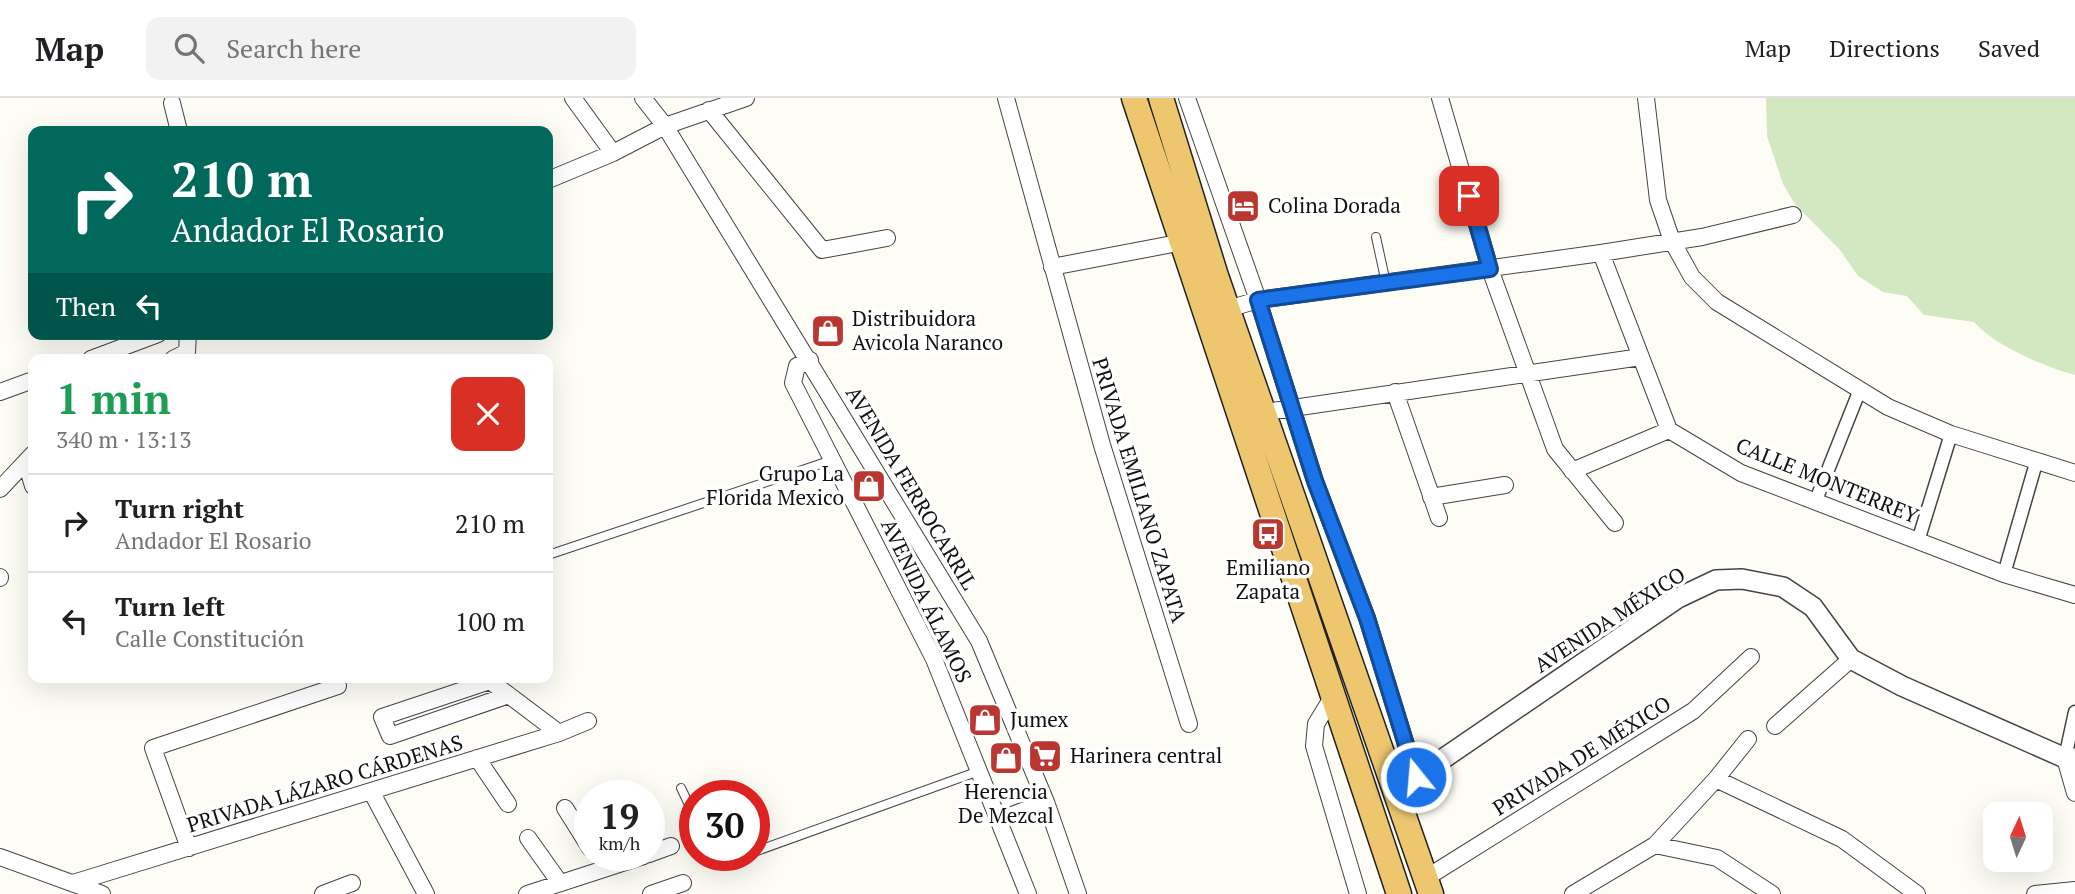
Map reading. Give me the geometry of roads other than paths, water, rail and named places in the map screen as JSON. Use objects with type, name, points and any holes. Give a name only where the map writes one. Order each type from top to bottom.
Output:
[{"type":"highway","points":[[1134,98],[1399,894]]},
{"type":"highway","points":[[1161,98],[1228,309],[1429,886]]},
{"type":"street","points":[[573,98],[613,153]]},
{"type":"street","name":"AVENIDA FERROCARRIL","points":[[643,98],[665,126],[810,360],[979,641],[1046,802],[1079,894]]},
{"type":"street","points":[[553,178],[613,153],[665,126],[746,98]]},
{"type":"street","name":"PRIVADA EMILIANO ZAPATA","points":[[1006,98],[1102,445],[1189,724]]},
{"type":"street","points":[[1187,98],[1258,300],[1291,407],[1367,618],[1416,777]]},
{"type":"street","points":[[1440,98],[1490,269],[1555,449],[1615,523]]},
{"type":"street","points":[[1646,98],[1658,200],[1672,241],[1692,277],[1717,302],[1859,392],[1951,434],[2036,463],[2075,473]]},
{"type":"street","points":[[172,103],[178,126]]},
{"type":"street","points":[[709,110],[822,250],[887,238]]},
{"type":"street","points":[[1228,309],[1258,300],[1601,253],[1793,215]]},
{"type":"street","points":[[1052,267],[1183,242]]},
{"type":"street","points":[[1572,471],[1669,430],[1601,253]]},
{"type":"street","points":[[104,354],[142,340]]},
{"type":"street","points":[[1266,412],[1641,357]]},
{"type":"street","name":"AVENIDA ÁLAMOS","points":[[810,360],[797,366],[793,383],[934,659],[1028,894]]},
{"type":"street","points":[[0,392],[28,382]]},
{"type":"street","points":[[1395,392],[1439,518]]},
{"type":"street","points":[[1816,500],[1859,392]]},
{"type":"street","name":"CALLE MONTERREY","points":[[1669,430],[1741,473],[2004,574],[2075,595]]},
{"type":"street","points":[[1919,541],[1951,434]]},
{"type":"street","points":[[0,489],[28,459]]},
{"type":"street","points":[[2004,574],[2036,463]]},
{"type":"street","points":[[1432,497],[1505,485]]},
{"type":"street","name":"AVENIDA MÉXICO","points":[[1396,791],[1678,598],[1716,580],[1742,579],[1783,587],[1814,607],[1851,659],[1902,685],[2070,758]]},
{"type":"street","name":"PRIVADA DE MÉXICO","points":[[1429,886],[1693,711],[1751,657]]},
{"type":"street","points":[[1775,726],[1851,659]]},
{"type":"street","points":[[189,848],[153,748],[338,686],[337,683]]},
{"type":"street","points":[[485,683],[382,717],[390,736],[509,695]]},
{"type":"street","points":[[494,683],[559,733]]},
{"type":"street","points":[[1333,696],[1316,724],[1314,747],[1358,894]]},
{"type":"street","points":[[2075,712],[2070,758],[2075,793]]},
{"type":"street","name":"PRIVADA LÁZARO CÁRDENAS","points":[[73,883],[559,733],[588,721]]},
{"type":"street","points":[[1573,894],[1655,845],[1716,779],[1748,739]]},
{"type":"street","points":[[477,758],[508,804]]},
{"type":"street","points":[[1716,779],[1842,839],[1917,894]]},
{"type":"street","points":[[371,791],[426,894]]},
{"type":"street","points":[[999,820],[1046,802]]},
{"type":"street","points":[[565,808],[574,822]]},
{"type":"street","points":[[528,838],[560,883]]},
{"type":"street","points":[[1655,845],[1717,858],[1772,894]]},
{"type":"street","points":[[665,848],[671,846]]},
{"type":"street","points":[[0,857],[102,894]]},
{"type":"street","points":[[527,894],[560,883],[583,871]]},
{"type":"street","points":[[323,894],[352,883]]},
{"type":"street","points":[[651,894],[683,883]]},
{"type":"street","points":[[2035,894],[2075,890]]},
{"type":"lane","points":[[1376,237],[1385,283]]},
{"type":"lane","points":[[553,553],[828,453]]},
{"type":"lane","points":[[770,846],[979,771]]},
{"type":"place","name":"Colina Dorada","points":[[1243,206]]},
{"type":"place","name":"Distribuidora Avicola Naranco","points":[[828,331]]},
{"type":"place","name":"Grupo La Florida Mexico","points":[[869,486]]},
{"type":"place","name":"Emiliano Zapata","points":[[1268,534]]},
{"type":"place","name":"Jumex","points":[[985,720]]},
{"type":"place","name":"Harinera central","points":[[1045,756]]},
{"type":"place","name":"Herencia De Mezcal","points":[[1006,758]]}]
